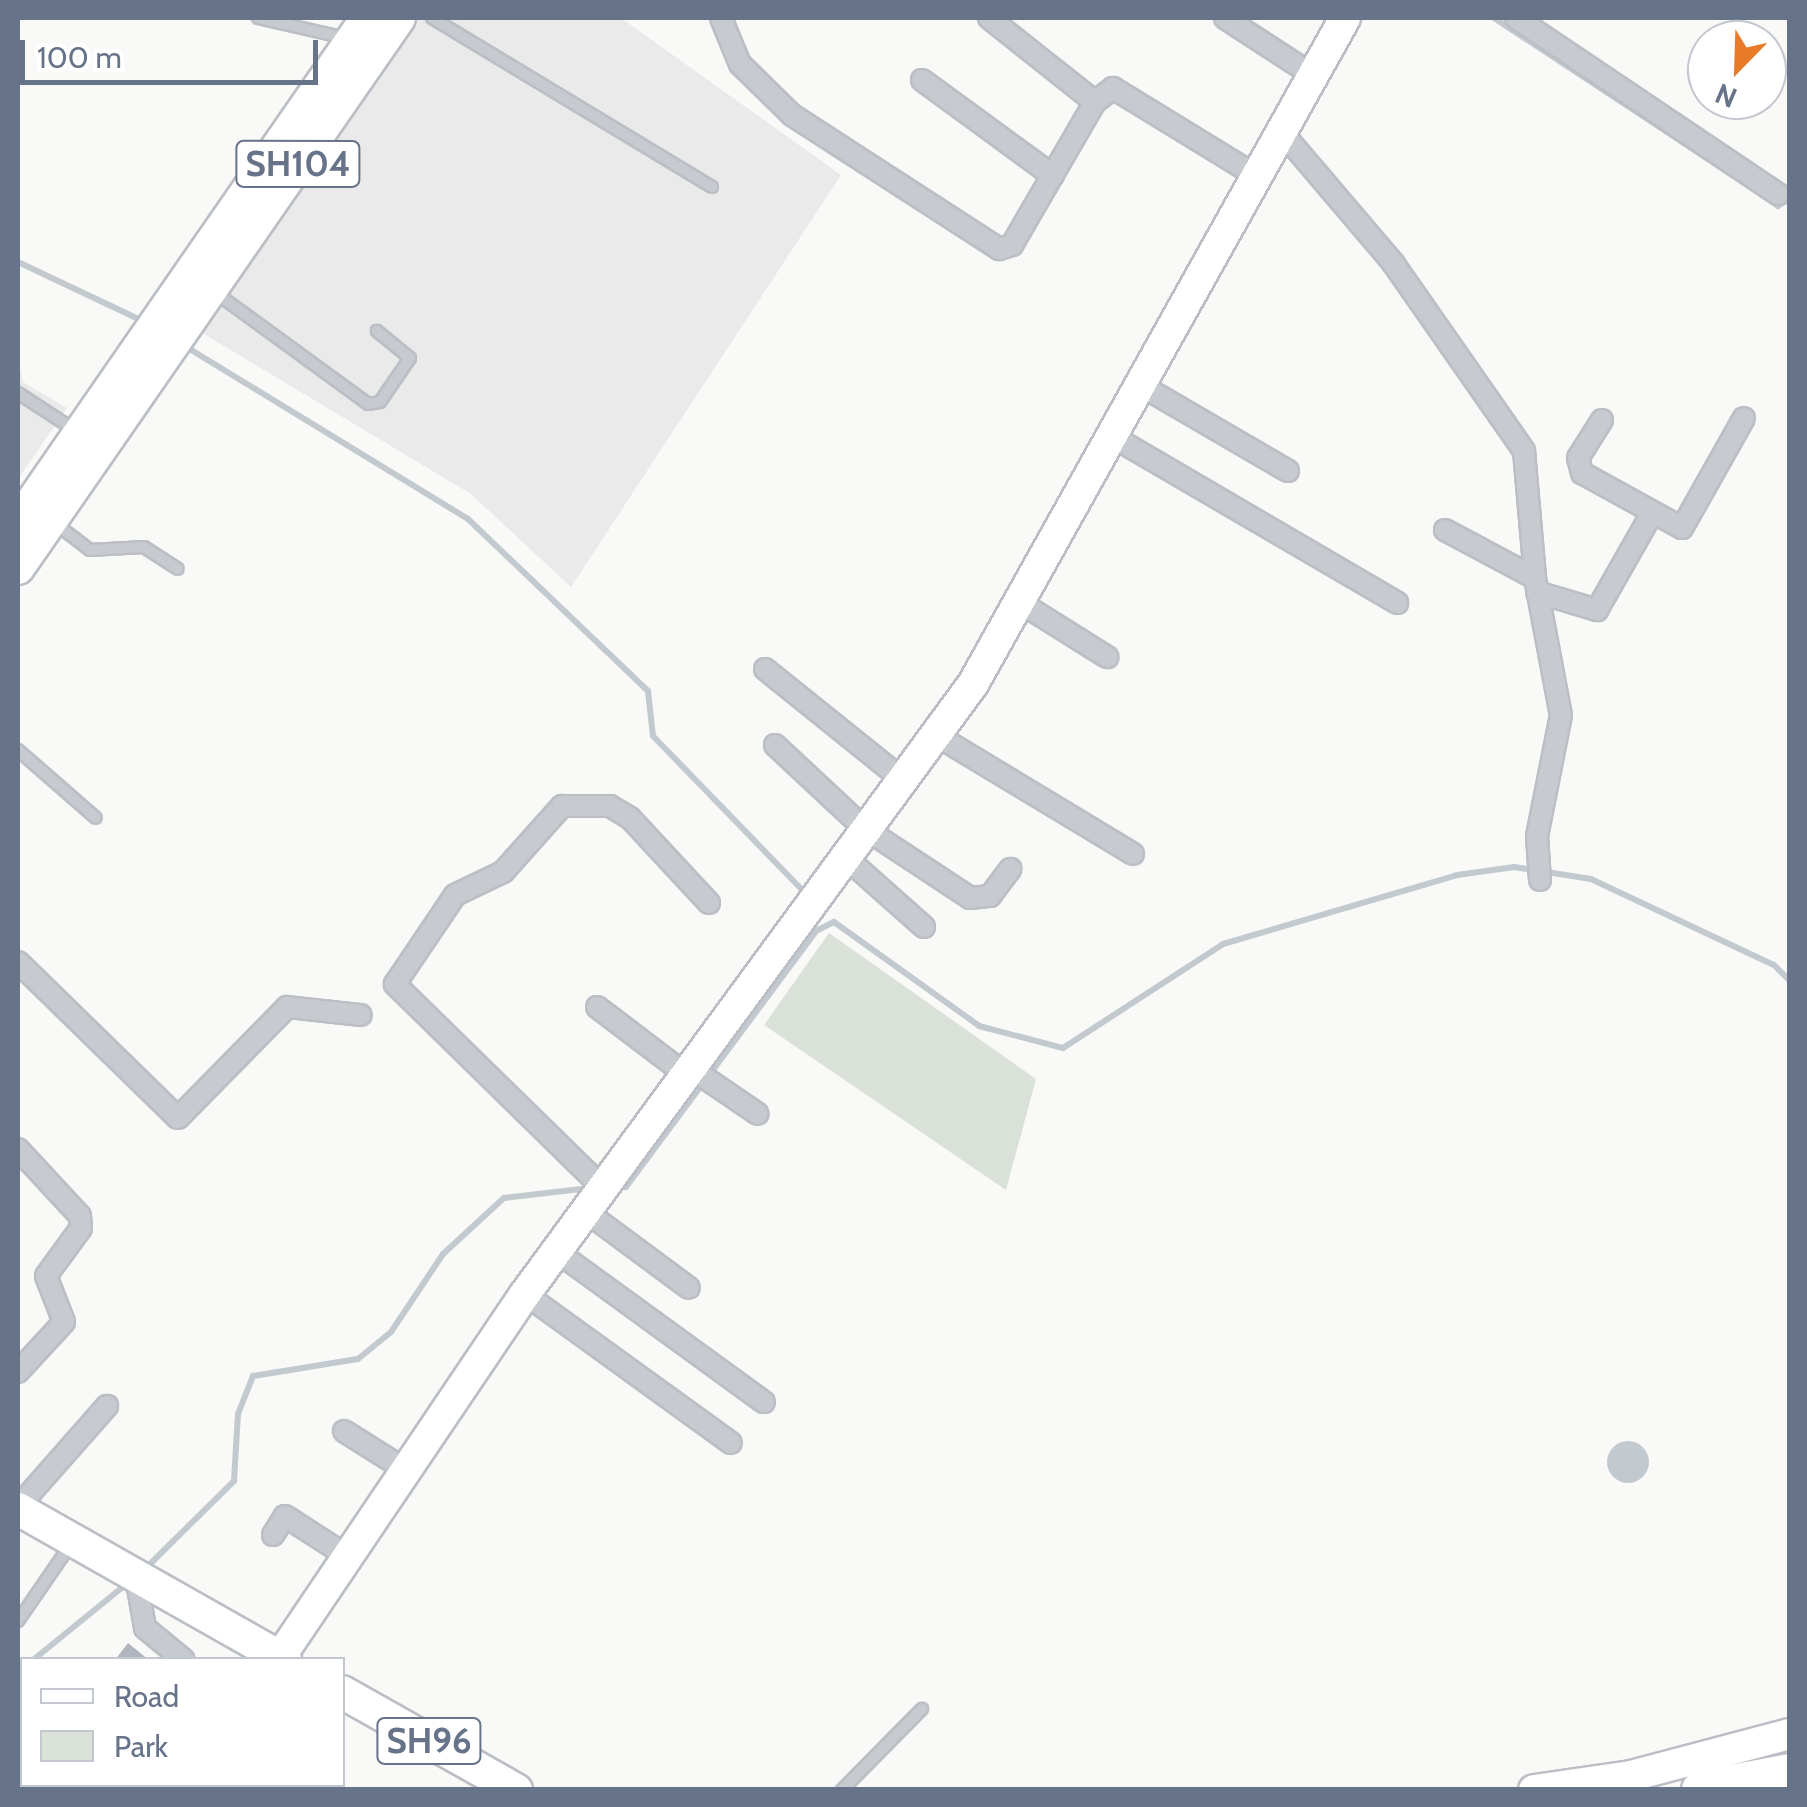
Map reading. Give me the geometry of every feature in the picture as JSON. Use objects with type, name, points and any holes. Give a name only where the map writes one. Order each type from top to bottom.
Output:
[{"type":"highway","points":[[1701,1790],[1790,1773]]},
{"type":"main road","name":"SH104","points":[[194,292],[399,18]]},
{"type":"main road","name":"SH104","points":[[29,511],[150,356],[194,292],[360,29]]},
{"type":"main road","name":"SH104","points":[[18,568],[29,511],[79,433],[150,356]]},
{"type":"main road","points":[[18,1508],[280,1657]]},
{"type":"main road","name":"SH96","points":[[345,1694],[516,1790]]},
{"type":"street","points":[[720,18],[740,64],[792,115],[999,249],[1012,245],[1095,102],[1113,88],[1256,175]]},
{"type":"street","points":[[989,18],[1095,102]]},
{"type":"street","points":[[1226,18],[1311,74]]},
{"type":"street","points":[[283,1657],[525,1294],[811,899],[936,735],[1021,604],[1345,18]]},
{"type":"street","points":[[1516,18],[1778,194]]},
{"type":"street","points":[[922,80],[1053,176]]},
{"type":"street","points":[[1280,130],[1393,263],[1524,451],[1536,585],[1561,715],[1537,836],[1540,880]]},
{"type":"street","points":[[1142,386],[1288,471]]},
{"type":"street","points":[[1602,420],[1578,466],[1651,514],[1687,527],[1744,418]]},
{"type":"street","points":[[1115,438],[1397,603]]},
{"type":"street","points":[[1445,530],[1536,585],[1597,610],[1651,514]]},
{"type":"street","points":[[1021,604],[1107,657]]},
{"type":"street","points":[[765,669],[903,780]]},
{"type":"street","points":[[936,735],[1132,854]]},
{"type":"street","points":[[776,745],[864,828],[970,898],[990,896],[1010,868]]},
{"type":"street","points":[[690,1288],[595,1198],[396,984],[454,895],[503,872],[562,806],[610,806],[630,818],[709,904]]},
{"type":"street","points":[[844,856],[924,927]]},
{"type":"street","points":[[18,962],[178,1118],[288,1008],[361,1015]]},
{"type":"street","points":[[597,1006],[686,1070],[758,1114]]},
{"type":"street","points":[[18,1149],[80,1216],[81,1228],[46,1276],[64,1322],[18,1372]]},
{"type":"street","points":[[556,1252],[764,1402]]},
{"type":"street","points":[[525,1294],[731,1443]]},
{"type":"street","points":[[18,1508],[107,1406]]},
{"type":"street","points":[[344,1431],[406,1470]]},
{"type":"street","points":[[273,1535],[285,1516],[347,1556]]},
{"type":"street","points":[[139,1574],[145,1628],[180,1657]]},
{"type":"street","points":[[1534,1790],[1631,1776],[1790,1734]]},
{"type":"lane","points":[[258,18],[360,29]]},
{"type":"lane","points":[[432,18],[712,186]]},
{"type":"lane","points":[[194,292],[368,404],[380,402],[410,358],[377,331]]},
{"type":"lane","points":[[18,393],[79,433]]},
{"type":"lane","points":[[29,511],[90,550],[144,546],[178,568]]},
{"type":"lane","points":[[18,750],[96,818]]},
{"type":"lane","points":[[18,1621],[75,1540]]},
{"type":"lane","points":[[842,1790],[922,1710]]},
{"type":"shaded area","points":[[415,18],[621,18],[841,175],[571,587],[471,494],[202,333]]},
{"type":"shaded area","points":[[18,358],[23,382],[67,408],[18,479]]},
{"type":"shaded area","points":[[1628,1441],[1643,1447],[1649,1462],[1643,1477],[1628,1483],[1613,1477],[1607,1462],[1613,1447]]},
{"type":"green space","points":[[829,933],[1036,1079],[1006,1190],[764,1025]]},
{"type":"building","points":[[128,1643],[145,1657],[117,1657]]},
{"type":"waterway","points":[[1494,18],[1731,174]]},
{"type":"waterway","points":[[1770,200],[1778,206],[1790,197]]},
{"type":"waterway","points":[[18,262],[143,321]]},
{"type":"waterway","points":[[183,345],[468,519],[648,691],[653,736],[806,894]]},
{"type":"waterway","points":[[616,1187],[626,1187],[816,931],[834,922],[979,1026],[1063,1048],[1223,944],[1457,875],[1514,867],[1591,879],[1774,965],[1790,981]]},
{"type":"waterway","points":[[146,1568],[234,1481],[238,1414],[253,1376],[358,1359],[391,1332],[443,1254],[504,1198],[589,1188]]},
{"type":"waterway","points":[[37,1657],[129,1582]]},
{"type":"waterway","points":[[18,1684],[20,1680]]}]
